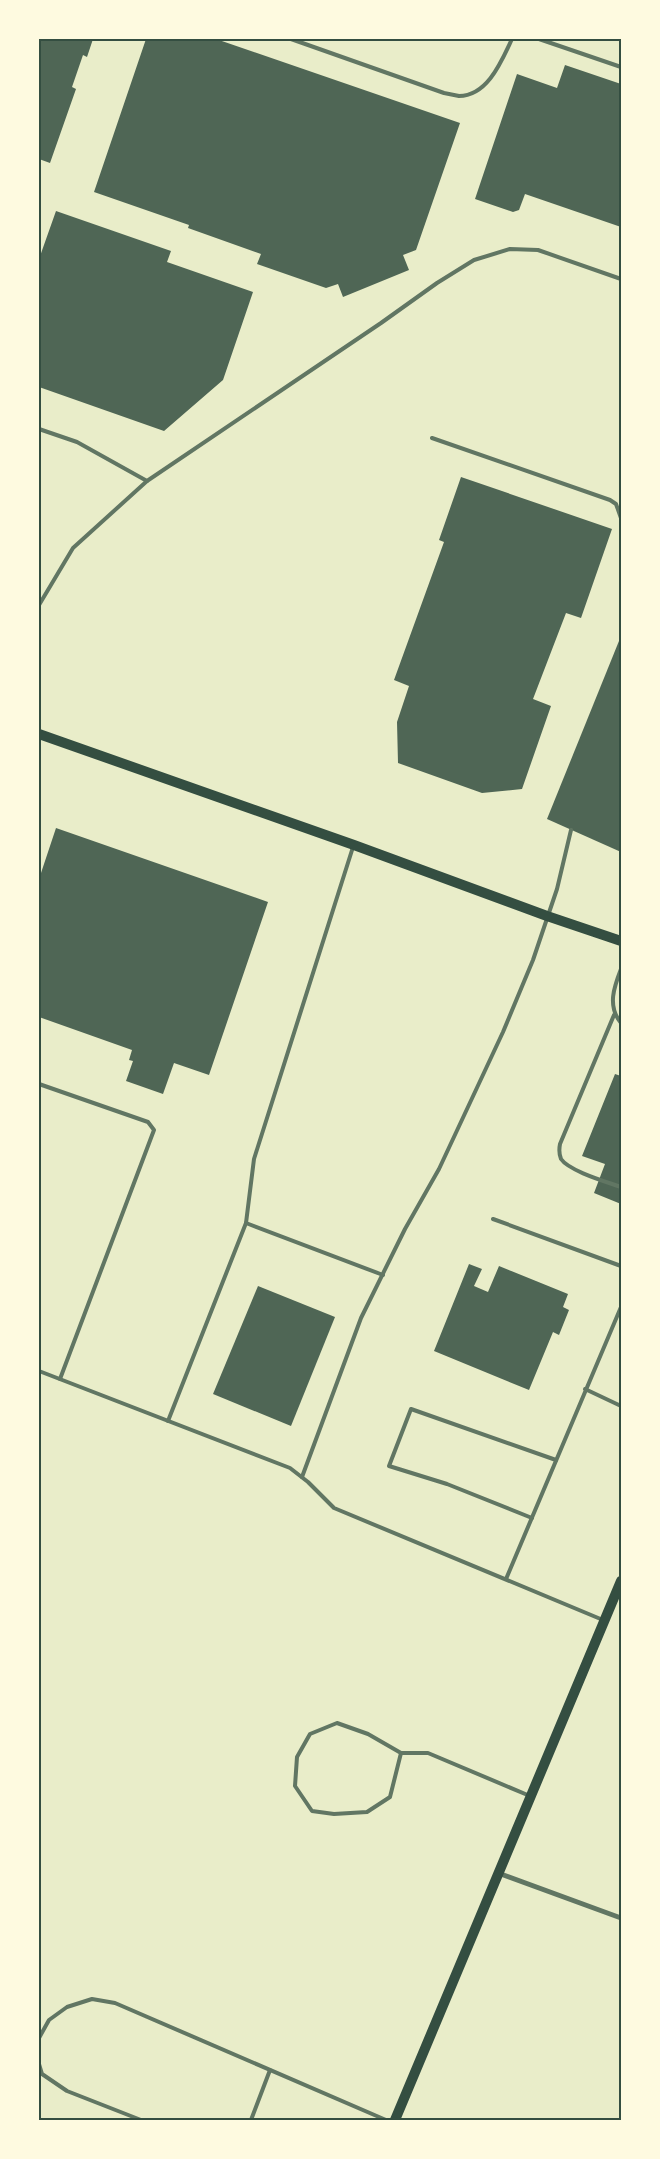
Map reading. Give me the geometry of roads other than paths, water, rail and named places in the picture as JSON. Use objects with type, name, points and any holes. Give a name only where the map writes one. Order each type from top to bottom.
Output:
[{"type":"main road","points":[[39,734],[354,844],[547,916],[621,941]]},
{"type":"main road","points":[[395,2120],[621,1581]]},
{"type":"street","points":[[498,1873],[621,1918]]},
{"type":"lane","points":[[291,39],[444,93],[460,96],[474,92],[490,78],[499,66],[512,39]]},
{"type":"lane","points":[[539,39],[621,67]]},
{"type":"lane","points":[[39,605],[73,548],[147,481],[381,323],[436,283],[474,260],[510,249],[538,250],[621,279]]},
{"type":"lane","points":[[39,429],[77,442],[147,481]]},
{"type":"lane","points":[[432,438],[610,500],[616,504],[621,518]]},
{"type":"lane","points":[[302,1477],[361,1318],[405,1229],[439,1169],[503,1032],[533,960],[557,889],[571,830]]},
{"type":"lane","points":[[168,1421],[246,1223],[254,1159],[354,844]]},
{"type":"lane","points":[[621,968],[614,988],[614,1015],[560,1144],[559,1153],[562,1161],[570,1167],[621,1187]]},
{"type":"lane","points":[[614,1015],[621,1023]]},
{"type":"lane","points":[[39,1084],[148,1122],[154,1130],[60,1379]]},
{"type":"lane","points":[[493,1219],[621,1266]]},
{"type":"lane","points":[[246,1223],[383,1275]]},
{"type":"lane","points":[[506,1579],[621,1307]]},
{"type":"lane","points":[[39,1371],[290,1468],[334,1508],[605,1621]]},
{"type":"lane","points":[[585,1389],[621,1406]]},
{"type":"lane","points":[[532,1518],[447,1484],[389,1466],[411,1409],[556,1460]]},
{"type":"lane","points":[[401,1753],[390,1797],[367,1812],[334,1814],[312,1811],[295,1786],[297,1757],[310,1734],[337,1723],[368,1734],[401,1753],[428,1753],[530,1796]]},
{"type":"lane","points":[[39,2038],[49,2020],[67,2008],[92,1999],[116,2003],[386,2120]]},
{"type":"lane","points":[[39,2064],[42,2074],[67,2091],[141,2120]]},
{"type":"lane","points":[[251,2120],[270,2070]]}]
